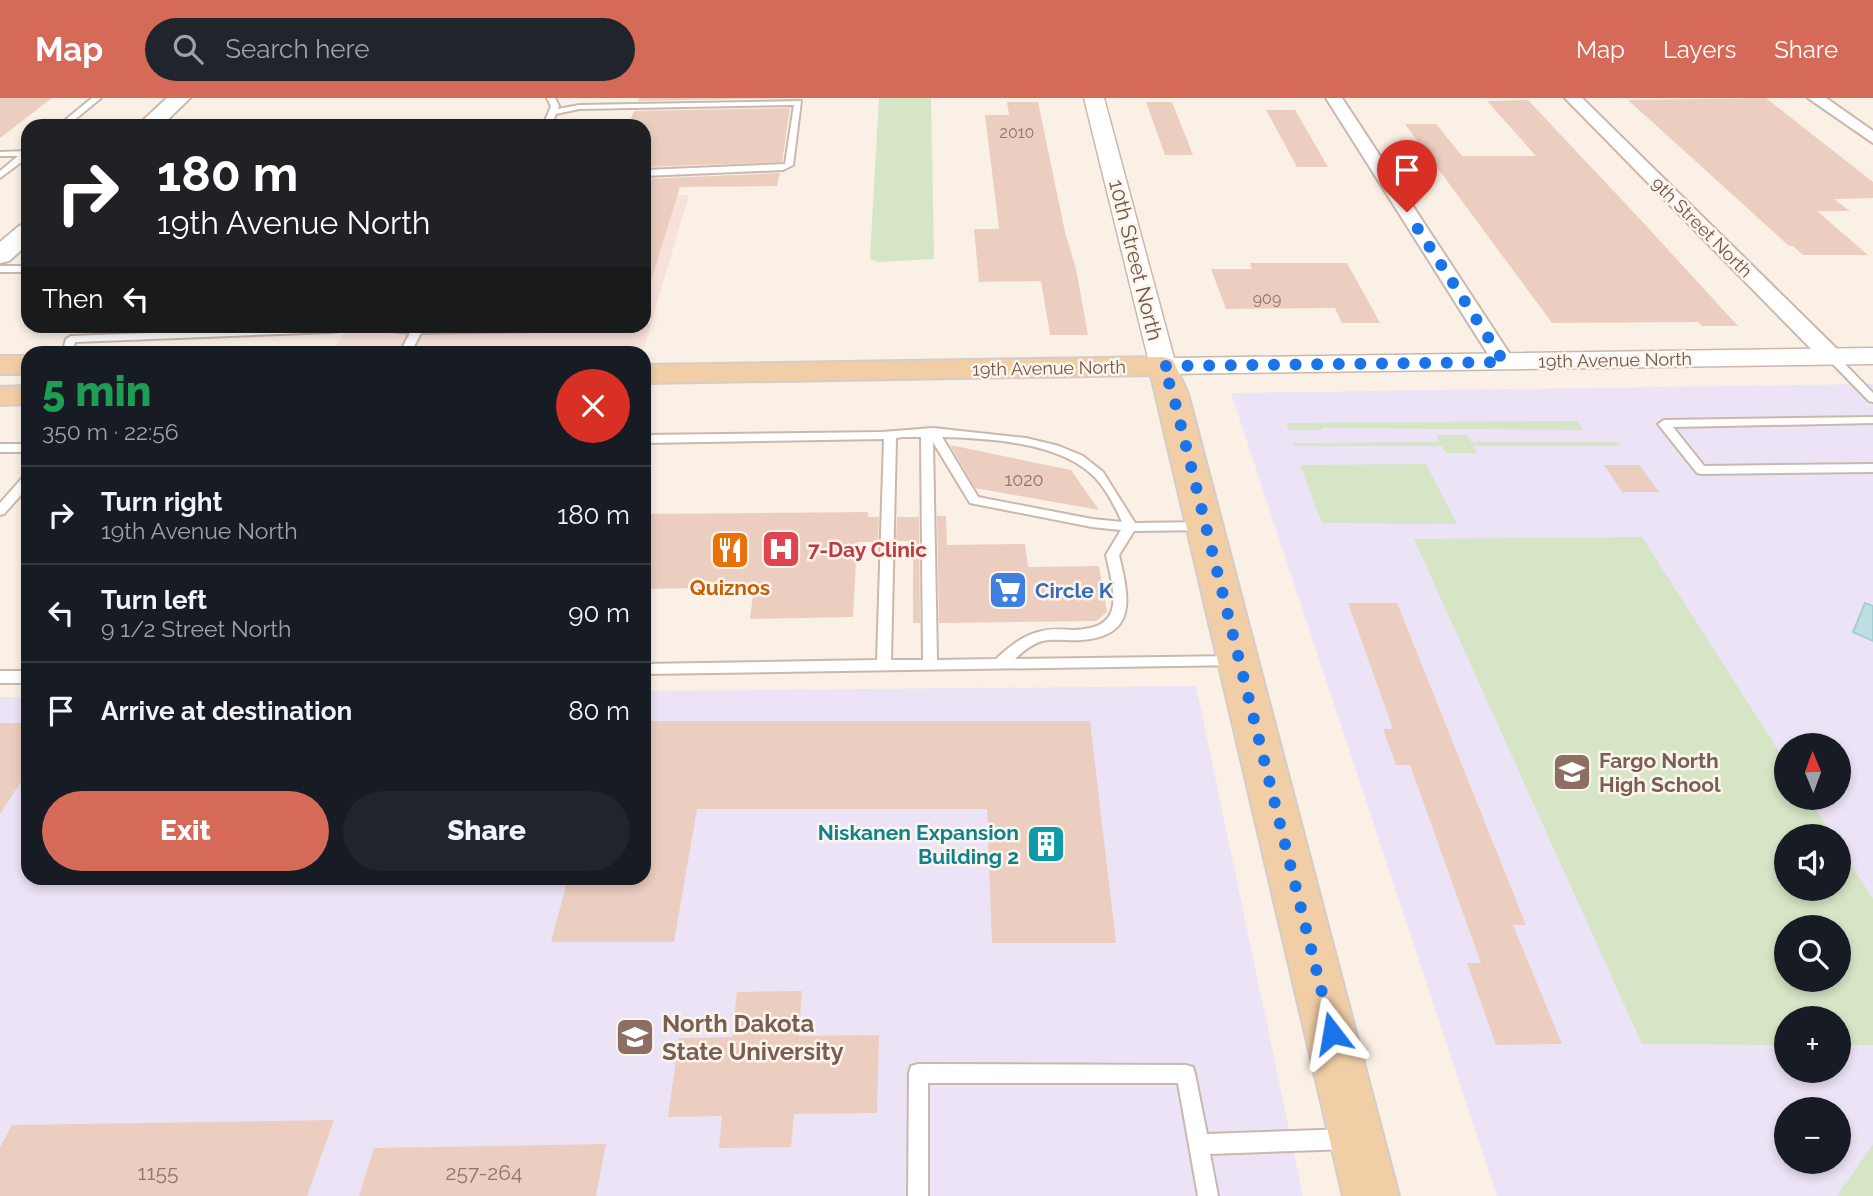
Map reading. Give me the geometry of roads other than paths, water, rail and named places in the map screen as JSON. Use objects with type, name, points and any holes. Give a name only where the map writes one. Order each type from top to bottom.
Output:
[{"type":"main road","points":[[156,119],[180,98]]},
{"type":"main road","points":[[0,255],[21,237]]},
{"type":"main road","points":[[0,365],[21,365]]},
{"type":"main road","name":"19th Avenue North","points":[[651,373],[1163,366]]},
{"type":"main road","name":"10th Street North","points":[[1163,366],[1173,394],[1240,661],[1371,1196]]},
{"type":"main road","points":[[0,396],[21,395]]},
{"type":"street","name":"10th Street North","points":[[1094,98],[1163,366]]},
{"type":"street","points":[[1334,98],[1504,362]]},
{"type":"street","name":"9th Street North","points":[[1573,98],[1831,356]]},
{"type":"street","points":[[1816,98],[1873,138]]},
{"type":"street","name":"19th Avenue North","points":[[1163,366],[1873,356]]},
{"type":"lane","points":[[71,119],[97,98]]},
{"type":"lane","points":[[550,119],[554,111],[551,98]]},
{"type":"lane","points":[[554,111],[579,107],[799,100],[789,165],[651,173]]},
{"type":"lane","points":[[0,154],[21,154]]},
{"type":"lane","points":[[0,175],[21,159]]},
{"type":"lane","points":[[0,270],[21,269]]},
{"type":"lane","points":[[69,346],[71,340],[195,333]]},
{"type":"lane","points":[[1831,356],[1873,399]]},
{"type":"lane","points":[[1873,421],[1664,424],[1701,470],[1873,468]]},
{"type":"lane","points":[[930,432],[974,500],[1092,523],[1130,527],[1206,526]]},
{"type":"lane","points":[[651,439],[930,432],[988,436],[1069,455],[1094,469],[1130,527]]},
{"type":"lane","points":[[930,432],[930,665]]},
{"type":"lane","points":[[884,665],[890,434]]},
{"type":"lane","points":[[0,448],[21,448]]},
{"type":"lane","points":[[0,511],[21,487]]},
{"type":"lane","points":[[1000,664],[1030,640],[1054,634],[1086,635],[1105,631],[1115,624],[1121,613],[1121,597],[1112,555],[1130,527]]},
{"type":"lane","points":[[651,668],[1240,661]]},
{"type":"lane","points":[[0,677],[21,677]]},
{"type":"lane","points":[[918,1196],[918,1073],[1186,1074],[1208,1196]]},
{"type":"lane","points":[[1200,1144],[1358,1139]]},
{"type":"water","points":[[1865,603],[1873,606],[1873,641],[1853,632]]},
{"type":"place","name":"7-Day Clinic","points":[[781,549]]},
{"type":"place","name":"Quiznos","points":[[730,550]]},
{"type":"place","name":"Circle K","points":[[1008,590]]},
{"type":"place","name":"Fargo North High School","points":[[1572,772]]},
{"type":"place","name":"Niskanen Expansion Building 2","points":[[1046,844]]},
{"type":"place","name":"North Dakota State University","points":[[635,1037]]}]
